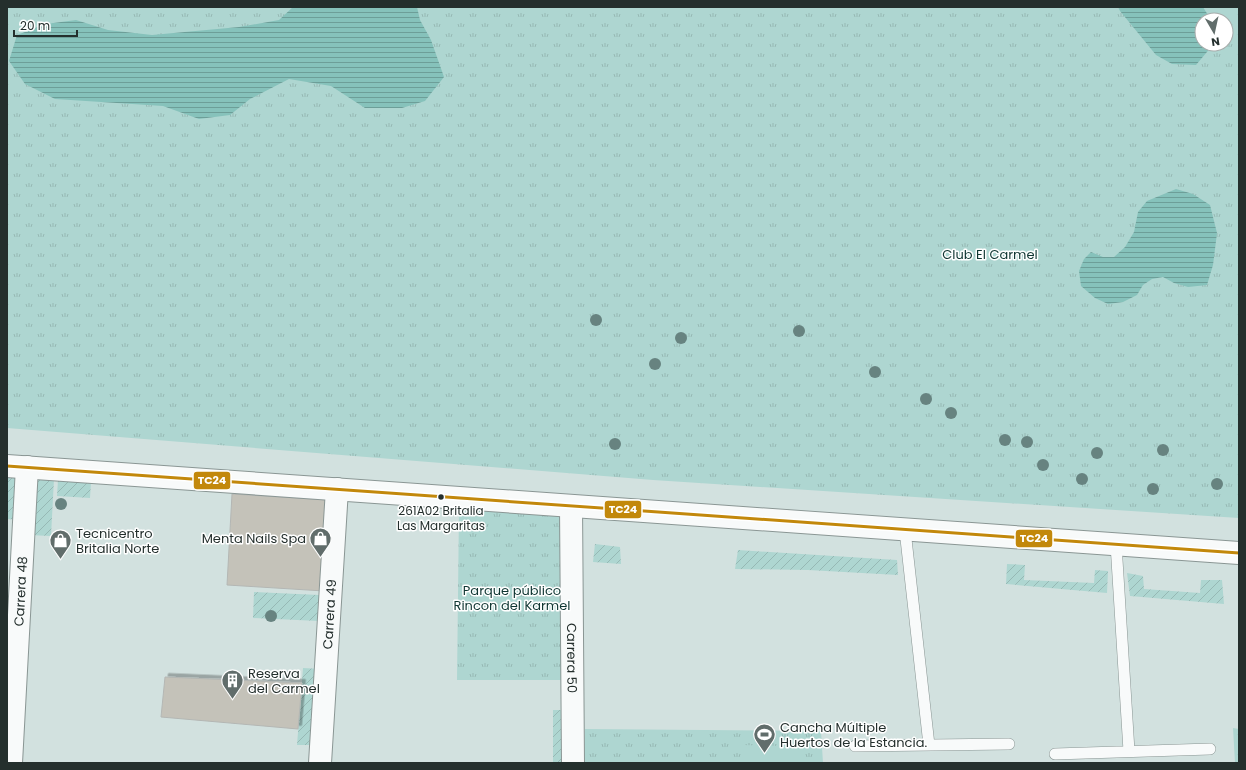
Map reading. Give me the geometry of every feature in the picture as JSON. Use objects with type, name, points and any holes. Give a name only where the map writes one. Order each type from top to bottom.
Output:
[{"type":"street","points":[[17,466],[1239,553]]},
{"type":"street","name":"Carrera 48","points":[[11,763],[17,466]]},
{"type":"street","name":"Carrera 49","points":[[320,763],[337,489]]},
{"type":"street","name":"Carrera 50","points":[[571,506],[573,763]]},
{"type":"lane","points":[[905,530],[930,745]]},
{"type":"lane","points":[[1116,544],[1129,750]]},
{"type":"lane","points":[[855,746],[1009,744]]},
{"type":"lane","points":[[1055,754],[1129,750],[1210,749]]},
{"type":"green space","name":"Club El Carmel","points":[[7,7],[1239,7],[1239,518],[653,480],[7,428]]},
{"type":"green space","points":[[7,477],[22,477],[20,520],[7,519]]},
{"type":"green space","points":[[31,478],[54,479],[51,536],[28,535]]},
{"type":"green space","points":[[58,480],[91,482],[90,498],[57,496]]},
{"type":"green space","name":"Parque público Rincon del Karmel","points":[[459,509],[566,516],[565,680],[457,680]]},
{"type":"green space","points":[[595,544],[620,547],[621,564],[593,562]]},
{"type":"green space","points":[[738,550],[897,560],[898,575],[808,570],[735,569]]},
{"type":"green space","points":[[1007,564],[1025,565],[1024,580],[1094,583],[1095,570],[1108,571],[1107,593],[1006,584]]},
{"type":"green space","points":[[1127,573],[1143,576],[1144,589],[1200,593],[1201,580],[1222,580],[1224,604],[1130,596]]},
{"type":"green space","points":[[254,592],[319,595],[319,621],[253,618]]},
{"type":"green space","points":[[303,668],[321,669],[315,745],[297,745]]},
{"type":"green space","points":[[553,710],[565,710],[565,763],[553,763]]},
{"type":"green space","points":[[1233,728],[1239,729],[1239,763],[1235,763]]},
{"type":"green space","points":[[585,729],[821,731],[823,763],[584,763]]},
{"type":"green space","name":"Cancha Múltiple Huertos de la Estancia.","points":[[742,745],[789,746],[789,763],[742,763]]},
{"type":"shaded area","points":[[293,7],[417,7],[420,20],[431,40],[444,77],[425,101],[402,108],[365,108],[331,86],[289,79],[250,99],[230,115],[199,119],[163,106],[55,99],[25,84],[9,61],[17,35],[46,24],[76,20],[108,30],[152,35],[239,27],[279,20]]},
{"type":"shaded area","points":[[1118,7],[1203,7],[1206,12],[1194,12],[1194,52],[1207,52],[1196,65],[1172,64],[1156,55]]},
{"type":"shaded area","points":[[1176,189],[1193,194],[1210,205],[1217,233],[1213,265],[1207,285],[1188,287],[1174,283],[1163,277],[1152,279],[1143,285],[1137,295],[1123,302],[1108,304],[1095,298],[1081,286],[1079,271],[1084,259],[1091,252],[1103,257],[1114,257],[1125,247],[1134,232],[1138,212],[1147,201]]},
{"type":"building","points":[[232,494],[329,500],[324,591],[227,585]]},
{"type":"building","name":"Reserva del Carmel","points":[[165,677],[302,683],[298,729],[161,717]]},
{"type":"transit line","name":"TC24","points":[[7,466],[1239,553]]},
{"type":"place","name":"261A02 Britalia Las Margaritas","points":[[441,497]]},
{"type":"place","name":"Menta Nails Spa","points":[[321,558]]},
{"type":"place","name":"Tecnicentro Britalia Norte","points":[[61,560]]},
{"type":"place","name":"Reserva del Carmel","points":[[232,700]]},
{"type":"place","name":"Cancha Múltiple Huertos de la Estancia.","points":[[765,754]]}]
